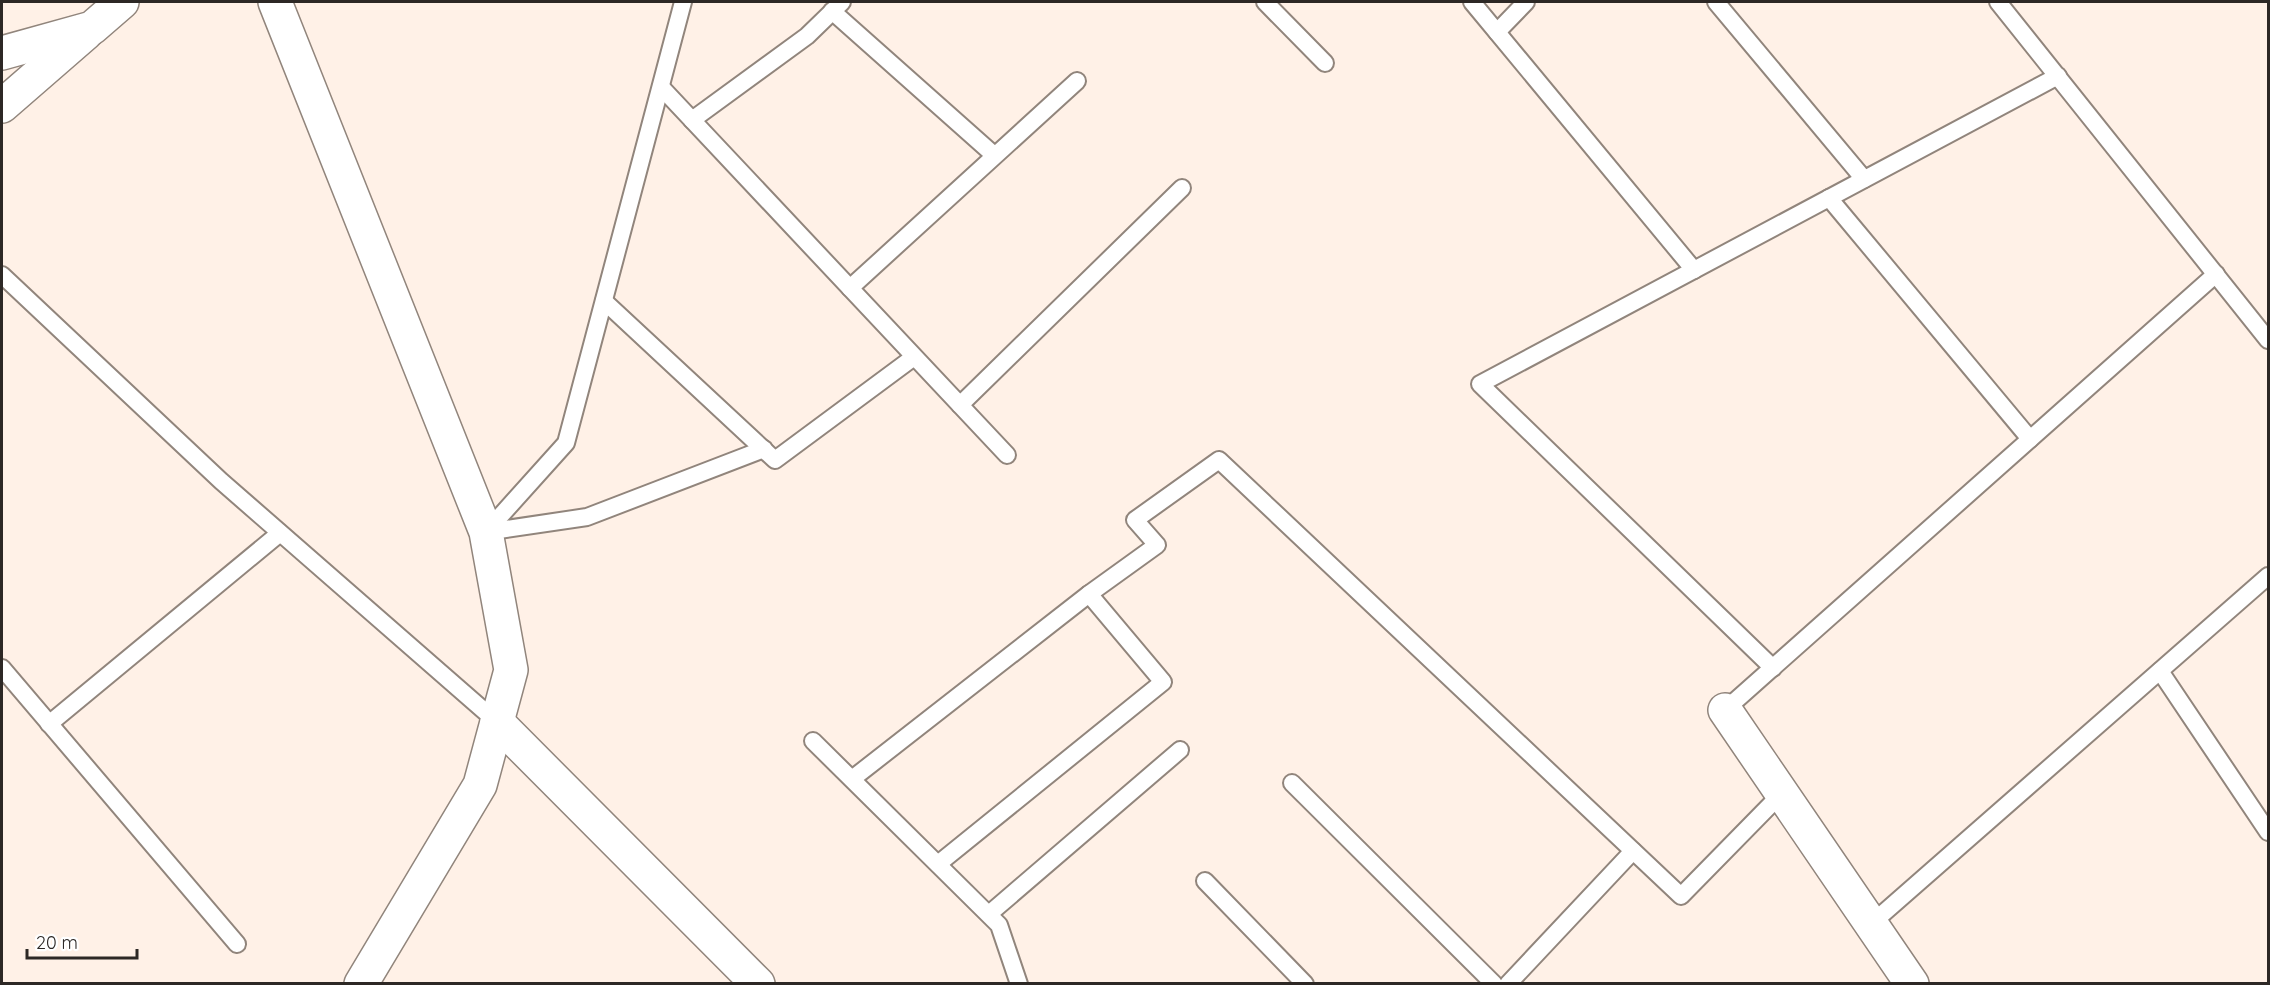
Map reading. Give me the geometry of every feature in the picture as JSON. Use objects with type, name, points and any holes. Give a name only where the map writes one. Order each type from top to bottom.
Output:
[{"type":"street","points":[[2,106],[122,2]]},
{"type":"street","points":[[275,2],[486,532],[512,670],[480,784],[361,984]]},
{"type":"street","points":[[2,53],[92,28]]},
{"type":"street","points":[[1725,710],[1912,984]]},
{"type":"street","points":[[497,722],[758,984]]},
{"type":"lane","points":[[486,532],[566,443],[683,2]]},
{"type":"lane","points":[[1265,2],[1325,63]]},
{"type":"lane","points":[[1472,2],[1694,270]]},
{"type":"lane","points":[[1497,32],[1526,2]]},
{"type":"lane","points":[[1716,2],[1864,179]]},
{"type":"lane","points":[[1998,2],[2268,340]]},
{"type":"lane","points":[[692,120],[807,36],[837,6],[994,155]]},
{"type":"lane","points":[[1773,668],[1480,384],[2058,76]]},
{"type":"lane","points":[[850,288],[1077,81]]},
{"type":"lane","points":[[661,87],[1007,455]]},
{"type":"lane","points":[[960,405],[1182,188]]},
{"type":"lane","points":[[1829,198],[2030,439]]},
{"type":"lane","points":[[1725,710],[2216,274]]},
{"type":"lane","points":[[2,275],[221,481],[497,722]]},
{"type":"lane","points":[[604,301],[775,460],[914,357]]},
{"type":"lane","points":[[486,532],[587,517],[764,449]]},
{"type":"lane","points":[[852,779],[1089,594],[1156,545],[1135,520],[1219,460],[1681,896],[1782,794]]},
{"type":"lane","points":[[49,724],[280,532]]},
{"type":"lane","points":[[1871,924],[2268,576]]},
{"type":"lane","points":[[938,864],[1163,682],[1089,594]]},
{"type":"lane","points":[[2,668],[237,944]]},
{"type":"lane","points":[[2160,671],[2268,832]]},
{"type":"lane","points":[[813,741],[999,925],[1019,984]]},
{"type":"lane","points":[[989,914],[1180,750]]},
{"type":"lane","points":[[1292,783],[1494,984]]},
{"type":"lane","points":[[1508,984],[1633,851]]},
{"type":"lane","points":[[1205,880],[1305,984]]}]
